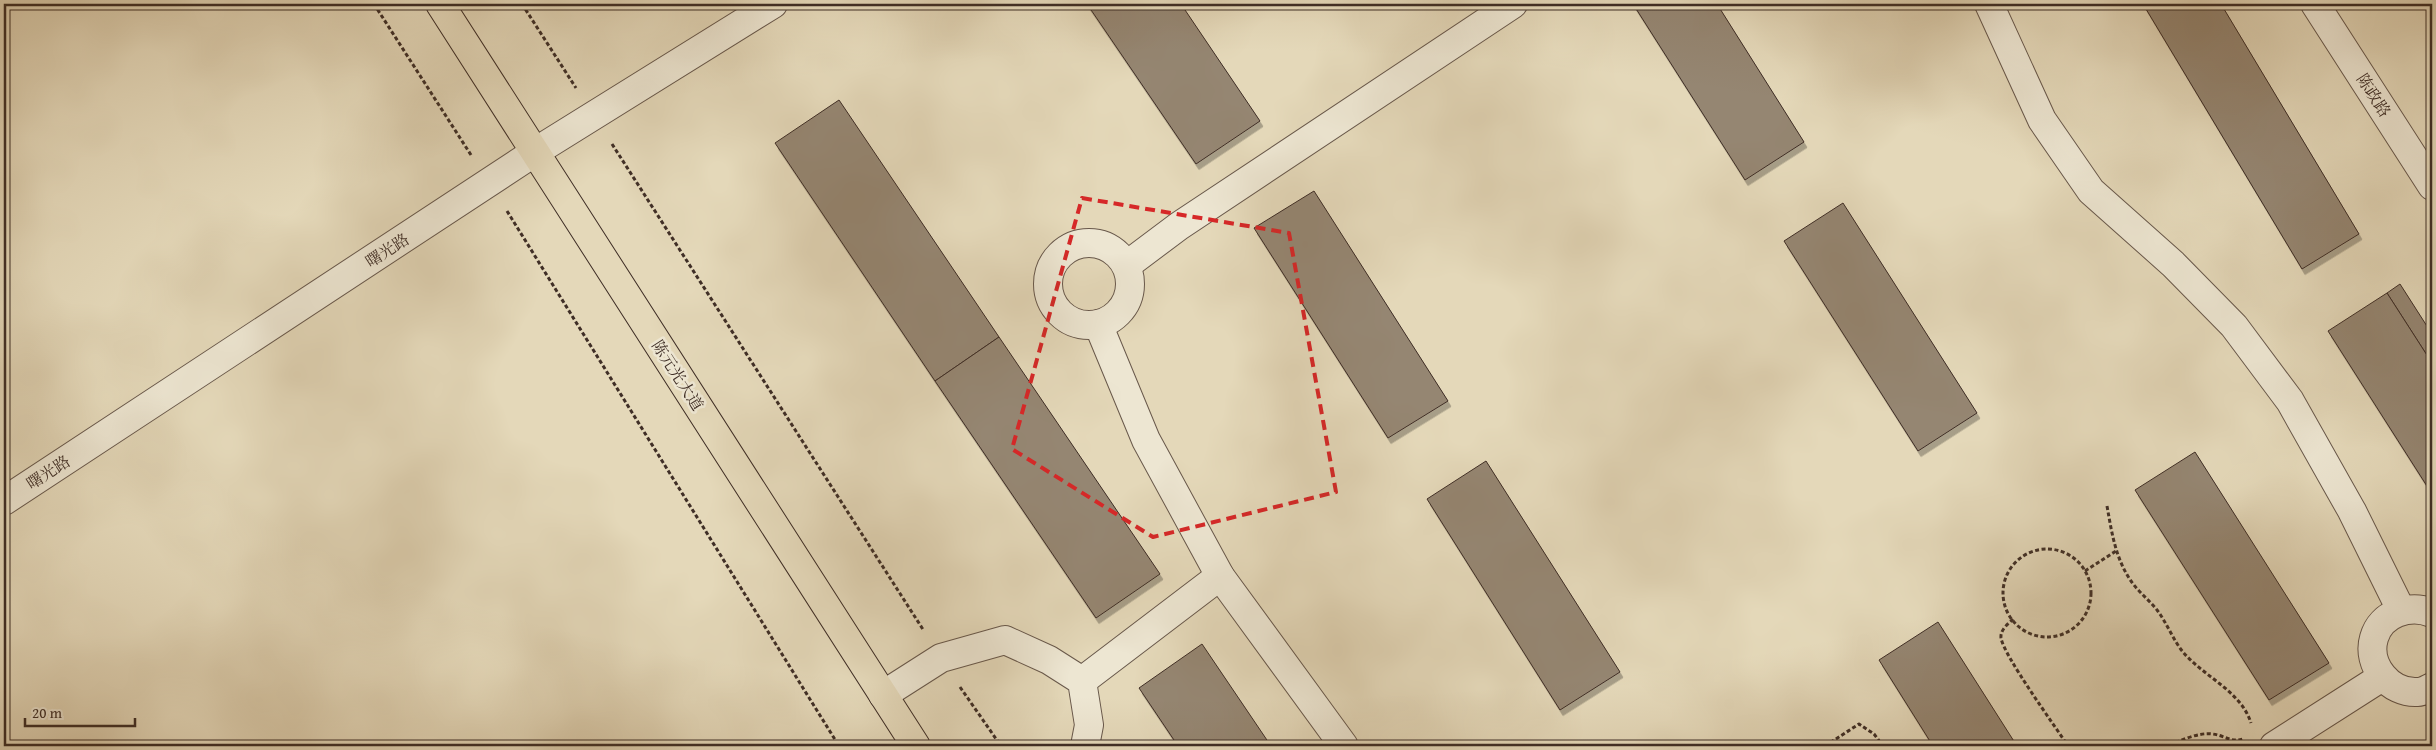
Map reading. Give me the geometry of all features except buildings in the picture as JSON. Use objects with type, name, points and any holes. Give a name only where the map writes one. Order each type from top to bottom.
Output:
[{"type":"main road","name":"陈元光大道","points":[[440,4],[916,746]]},
{"type":"street","name":"曙光路","points":[[4,501],[535,152],[773,4]]},
{"type":"street","points":[[1128,265],[1180,226],[1513,4]]},
{"type":"street","points":[[1990,4],[2042,120],[2091,191],[2172,264],[2234,326],[2290,401],[2352,511],[2401,610]]},
{"type":"street","name":"陈政路","points":[[2315,4],[2432,186]]},
{"type":"street","points":[[1096,242],[1114,250],[1128,265],[1132,285],[1126,304],[1112,319],[1093,326],[1073,322],[1057,311],[1048,292],[1049,272],[1059,255],[1076,244],[1096,242]]},
{"type":"street","points":[[1098,324],[1146,440],[1220,576],[1344,746]]},
{"type":"street","points":[[1082,681],[1220,576]]},
{"type":"street","points":[[2432,613],[2421,608],[2401,610],[2384,621],[2374,638],[2373,658],[2382,677],[2398,689],[2418,692],[2432,687]]},
{"type":"street","points":[[884,695],[941,658],[1005,640],[1049,660],[1082,681],[1089,725],[1085,746]]},
{"type":"street","points":[[2274,746],[2382,677]]},
{"type":"path","points":[[374,4],[489,182],[839,746]]},
{"type":"path","points":[[522,4],[941,658],[1000,746]]},
{"type":"path","points":[[2107,506],[2116,551],[2133,584],[2156,609],[2183,652],[2207,676],[2234,696],[2248,713],[2252,726]]},
{"type":"path","points":[[2050,548],[2067,554],[2082,565],[2085,571],[2090,582],[2091,600],[2084,617],[2071,630],[2054,636],[2036,635],[2019,627],[2008,612],[2003,594],[2006,577],[2016,561],[2032,551],[2050,548]]},
{"type":"path","points":[[2085,571],[2116,551]]},
{"type":"path","points":[[2013,619],[2002,631],[2001,638],[2009,655],[2068,746]]},
{"type":"path","points":[[1825,746],[1859,724],[1874,734],[1883,746]]},
{"type":"path","points":[[2170,746],[2177,741],[2209,733],[2232,741],[2248,736]]},
{"type":"highlighted area","points":[[1082,198],[1289,233],[1336,492],[1153,537],[1012,449]]}]
